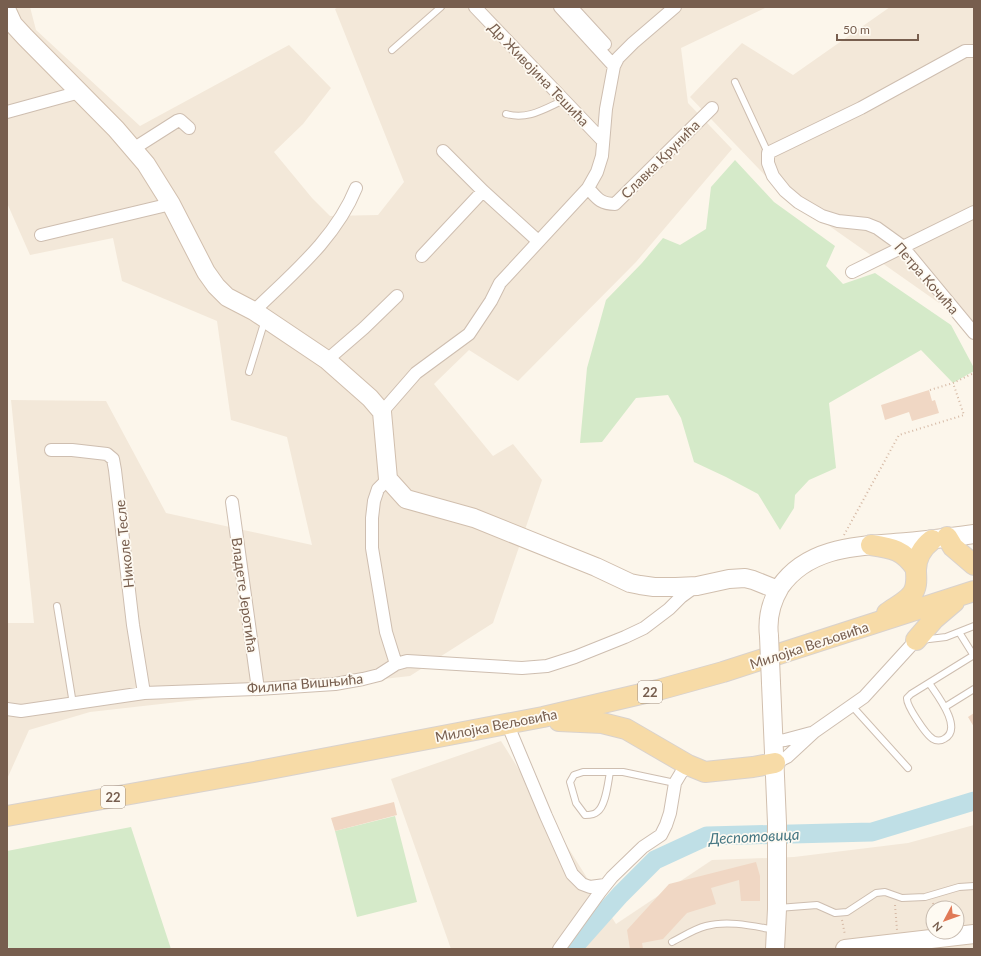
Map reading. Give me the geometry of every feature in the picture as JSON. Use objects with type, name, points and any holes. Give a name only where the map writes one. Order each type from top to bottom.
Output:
[{"type":"main road","points":[[864,627],[883,616],[911,595],[916,582],[918,559],[924,546],[939,539],[953,547],[974,565]]},
{"type":"main road","points":[[870,545],[890,548],[900,552],[910,560],[916,569]]},
{"type":"main road","points":[[916,640],[950,604],[970,593]]},
{"type":"main road","name":"Милојка Вељовића","points":[[7,816],[254,772],[543,717],[674,686],[740,667],[970,593]]},
{"type":"main road","points":[[543,717],[563,722],[602,723],[620,728],[636,734],[688,765],[705,772],[774,752]]},
{"type":"street","name":"Др Живојина Тешића","points":[[476,7],[603,141]]},
{"type":"street","points":[[560,7],[616,62]]},
{"type":"street","points":[[571,7],[616,62]]},
{"type":"street","points":[[382,412],[416,373],[469,334],[491,301],[500,283],[588,188],[597,172],[602,156],[606,109],[616,62],[633,43],[675,7]]},
{"type":"street","points":[[7,11],[13,24],[80,92],[146,164],[171,204],[206,272],[216,286],[227,297],[260,315],[327,360],[370,398],[382,412],[388,479],[406,499],[474,518],[596,567],[630,583],[654,587],[697,586],[744,578],[778,590]]},
{"type":"street","points":[[768,153],[861,108],[965,51],[974,51]]},
{"type":"street","points":[[7,112],[80,92]]},
{"type":"street","name":"Славка Крунића","points":[[588,188],[600,201],[607,204],[615,204],[712,108]]},
{"type":"street","points":[[133,149],[177,121],[180,120],[189,128]]},
{"type":"street","points":[[443,151],[483,191],[538,241]]},
{"type":"street","name":"Петра Кочића","points":[[768,153],[768,163],[773,176],[785,191],[798,202],[822,216],[838,221],[867,224],[902,246],[971,325]]},
{"type":"street","points":[[260,315],[322,244],[350,204],[356,188]]},
{"type":"street","points":[[422,256],[483,191]]},
{"type":"street","points":[[41,235],[171,204]]},
{"type":"street","points":[[852,272],[902,246],[974,212]]},
{"type":"street","points":[[327,360],[364,328],[397,296]]},
{"type":"street","name":"Николе Тесле","points":[[51,450],[72,450],[107,454],[113,459],[116,470],[133,625],[144,693]]},
{"type":"street","points":[[388,479],[378,489],[374,501],[372,518],[372,548],[386,632],[396,664]]},
{"type":"street","name":"Владете Јеротића","points":[[232,502],[258,689]]},
{"type":"street","points":[[775,949],[777,909],[777,823],[768,624],[769,614],[778,590],[790,575],[802,564],[819,555],[836,550],[974,534]]},
{"type":"street","name":"Филипа Вишњића","points":[[7,709],[21,711],[144,693],[258,689],[335,684],[379,675],[396,664],[407,661],[522,668],[547,666],[626,637],[644,628],[669,609],[681,597],[697,586]]},
{"type":"street","points":[[774,752],[787,757],[814,732],[864,697],[916,640]]},
{"type":"street","points":[[507,723],[572,874],[582,884],[590,887],[605,885]]},
{"type":"street","points":[[774,752],[785,740],[814,732]]},
{"type":"street","points":[[559,949],[605,885],[625,864],[661,835],[670,813],[675,783],[688,765]]},
{"type":"street","points":[[846,949],[902,944],[974,934]]},
{"type":"lane","points":[[392,50],[441,7]]},
{"type":"lane","points":[[735,82],[768,153]]},
{"type":"lane","points":[[506,114],[525,116],[541,111],[564,100]]},
{"type":"lane","points":[[249,372],[260,315]]},
{"type":"lane","points":[[57,606],[73,704]]},
{"type":"lane","points":[[916,640],[946,637],[974,626]]},
{"type":"lane","points":[[929,683],[945,707],[952,724],[952,729],[948,737],[938,741],[933,739],[928,734],[906,701],[907,698],[929,683],[974,656],[959,632]]},
{"type":"lane","points":[[945,707],[974,689]]},
{"type":"lane","points":[[852,706],[908,768]]},
{"type":"lane","points":[[610,772],[602,806],[597,812],[585,815],[576,803],[570,782],[574,775],[583,772],[610,772],[623,772],[654,777],[675,783]]},
{"type":"lane","points":[[777,909],[817,905],[835,913],[840,913],[847,912],[876,893],[885,892],[902,898],[925,897],[959,888],[974,886]]},
{"type":"lane","points":[[672,942],[706,926],[730,924],[775,930]]},
{"type":"path","points":[[930,390],[953,383],[974,373]]},
{"type":"path","points":[[836,550],[899,435],[964,415],[953,383]]},
{"type":"path","points":[[895,895],[902,944]]},
{"type":"path","points":[[840,913],[846,949]]},
{"type":"shaded area","points":[[7,7],[30,7],[36,30],[140,126],[289,45],[331,88],[303,124],[274,152],[312,198],[330,216],[378,215],[404,182],[335,9],[338,7],[767,7],[681,48],[688,103],[732,149],[636,262],[518,381],[469,350],[434,384],[493,456],[513,444],[542,480],[493,623],[410,676],[90,712],[29,730],[7,779],[7,623],[34,623],[11,400],[106,401],[166,513],[312,545],[287,437],[231,420],[217,321],[122,281],[113,238],[30,255],[7,203]]},
{"type":"shaded area","points":[[890,7],[974,7],[974,335],[959,317],[781,192],[690,97],[742,43],[793,75]]},
{"type":"shaded area","points":[[501,741],[616,924],[712,860],[794,857],[908,843],[974,825],[974,949],[451,949],[391,779]]},
{"type":"green space","points":[[735,160],[774,202],[835,246],[826,266],[843,284],[875,273],[951,325],[974,368],[974,371],[953,383],[921,350],[829,403],[836,468],[809,480],[795,495],[794,508],[780,530],[758,494],[694,462],[681,418],[668,395],[636,398],[602,442],[580,443],[587,368],[606,300],[642,263],[663,238],[680,245],[706,229],[711,187]]},
{"type":"green space","points":[[395,816],[417,902],[357,917],[335,831]]},
{"type":"green space","points":[[131,827],[171,949],[9,949],[7,942],[7,851]]},
{"type":"building","points":[[929,390],[932,401],[935,400],[939,413],[912,421],[909,412],[885,420],[881,405]]},
{"type":"building","points":[[974,713],[974,727],[968,717]]},
{"type":"building","points":[[394,802],[397,815],[335,831],[331,818]]},
{"type":"building","points":[[756,862],[760,876],[760,901],[741,901],[739,880],[711,888],[716,904],[687,913],[663,939],[642,943],[643,949],[630,949],[627,930],[669,884]]},
{"type":"waterway","name":"Деспотовица","points":[[572,949],[620,895],[655,860],[707,836],[872,832],[974,801]]}]
